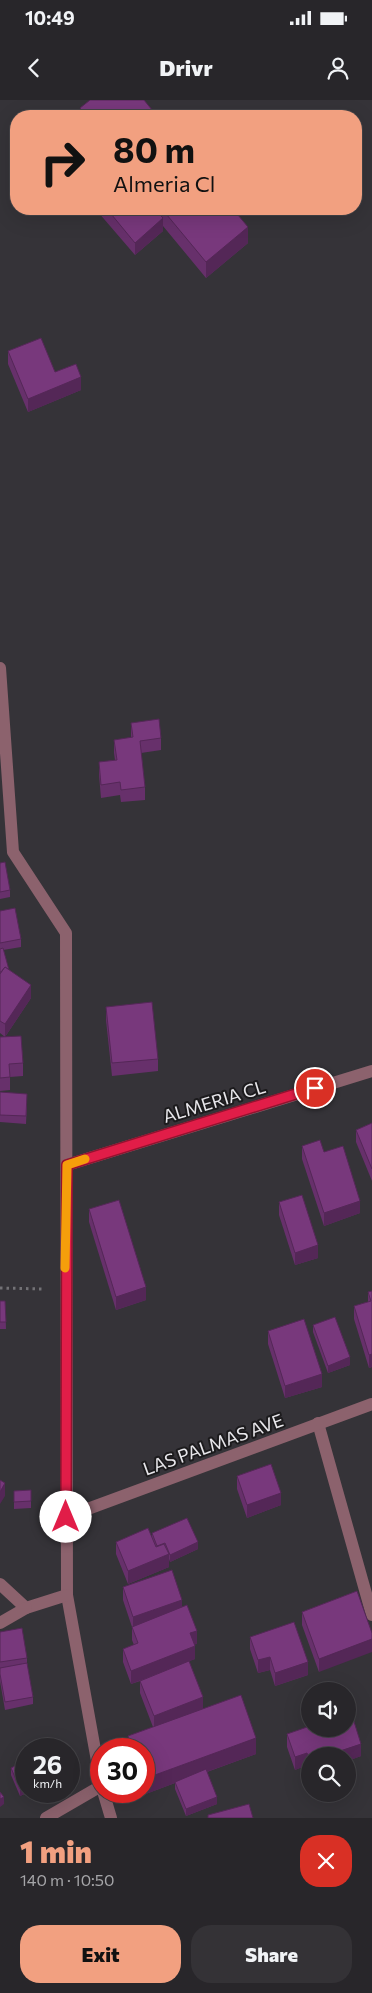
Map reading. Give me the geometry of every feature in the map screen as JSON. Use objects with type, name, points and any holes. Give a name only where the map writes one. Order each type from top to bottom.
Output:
[{"type":"street","points":[[0,668],[14,852],[66,933],[67,1165],[65,1289],[67,1595],[93,1738]]},
{"type":"street","name":"ALMERIA CL","points":[[67,1165],[372,1071]]},
{"type":"street","name":"LAS PALMAS AVE","points":[[66,1517],[372,1404]]},
{"type":"street","points":[[318,1423],[372,1615]]},
{"type":"street","points":[[0,1584],[26,1608]]},
{"type":"street","points":[[0,1623],[26,1608],[67,1595]]},
{"type":"street","points":[[46,1818],[90,1791]]},
{"type":"street","points":[[107,1803],[111,1818]]},
{"type":"path","points":[[0,1288],[65,1289]]},
{"type":"building","points":[[90,100],[144,100],[152,110],[82,110],[80,108]]},
{"type":"building","points":[[112,215],[160,215],[163,218],[135,243]]},
{"type":"building","points":[[167,215],[238,215],[248,227],[206,262]]},
{"type":"building","points":[[41,338],[55,372],[76,364],[81,377],[28,399],[8,351]]},
{"type":"building","points":[[159,719],[161,738],[140,741],[145,787],[121,790],[120,782],[101,785],[99,762],[117,760],[114,740],[133,737],[131,723]]},
{"type":"building","points":[[5,862],[10,890],[0,892],[0,863]]},
{"type":"building","points":[[15,908],[21,939],[0,943],[0,911]]},
{"type":"building","points":[[3,948],[9,970],[5,967],[0,972],[0,949]]},
{"type":"building","points":[[5,967],[31,985],[5,1024],[0,1021],[0,974]]},
{"type":"building","points":[[152,1002],[158,1059],[112,1063],[106,1007]]},
{"type":"building","points":[[21,1036],[23,1063],[9,1064],[10,1077],[0,1078],[0,1037]]},
{"type":"building","points":[[0,1092],[27,1094],[26,1116],[0,1115]]},
{"type":"building","points":[[372,1123],[372,1169],[356,1130]]},
{"type":"building","points":[[320,1140],[324,1152],[343,1146],[360,1201],[324,1213],[302,1146]]},
{"type":"building","points":[[302,1195],[318,1245],[295,1253],[279,1202]]},
{"type":"building","points":[[119,1200],[146,1287],[116,1297],[89,1209]]},
{"type":"building","points":[[372,1291],[372,1354],[369,1355],[354,1306],[371,1301],[368,1292]]},
{"type":"building","points":[[0,1301],[5,1301],[6,1322],[0,1322]]},
{"type":"building","points":[[335,1317],[350,1357],[328,1366],[313,1325]]},
{"type":"building","points":[[304,1319],[322,1374],[285,1386],[268,1331]]},
{"type":"building","points":[[271,1464],[281,1493],[247,1505],[237,1476]]},
{"type":"building","points":[[0,1480],[5,1483],[0,1492]]},
{"type":"building","points":[[31,1490],[31,1501],[14,1502],[14,1491]]},
{"type":"building","points":[[187,1518],[198,1542],[170,1555],[165,1543],[157,1546],[152,1533]]},
{"type":"building","points":[[148,1528],[156,1547],[164,1544],[169,1554],[128,1571],[116,1542]]},
{"type":"building","points":[[172,1570],[182,1600],[133,1617],[123,1587]]},
{"type":"building","points":[[357,1591],[372,1633],[372,1639],[319,1659],[302,1612]]},
{"type":"building","points":[[187,1605],[197,1631],[190,1633],[195,1646],[131,1671],[123,1649],[138,1643],[132,1627]]},
{"type":"building","points":[[294,1622],[308,1662],[275,1673],[270,1657],[258,1660],[250,1637]]},
{"type":"building","points":[[22,1628],[27,1658],[0,1662],[0,1632]]},
{"type":"building","points":[[189,1661],[203,1697],[154,1716],[140,1681]]},
{"type":"building","points":[[27,1663],[33,1697],[5,1702],[0,1668]]},
{"type":"building","points":[[241,1695],[256,1738],[155,1775],[155,1738],[129,1738],[128,1736]]},
{"type":"building","points":[[356,1728],[361,1744],[352,1747],[301,1747],[301,1755],[295,1757],[287,1734],[301,1729],[301,1737],[356,1737]]},
{"type":"building","points":[[15,1766],[15,1777],[11,1768]]},
{"type":"building","points":[[206,1769],[217,1797],[186,1809],[175,1782]]},
{"type":"building","points":[[249,1804],[253,1818],[208,1818],[208,1815]]},
{"type":"slow traffic","points":[[65,1268],[67,1165],[85,1159]]},
{"type":"route","points":[[66,1517],[65,1289],[67,1165],[315,1088]]}]
